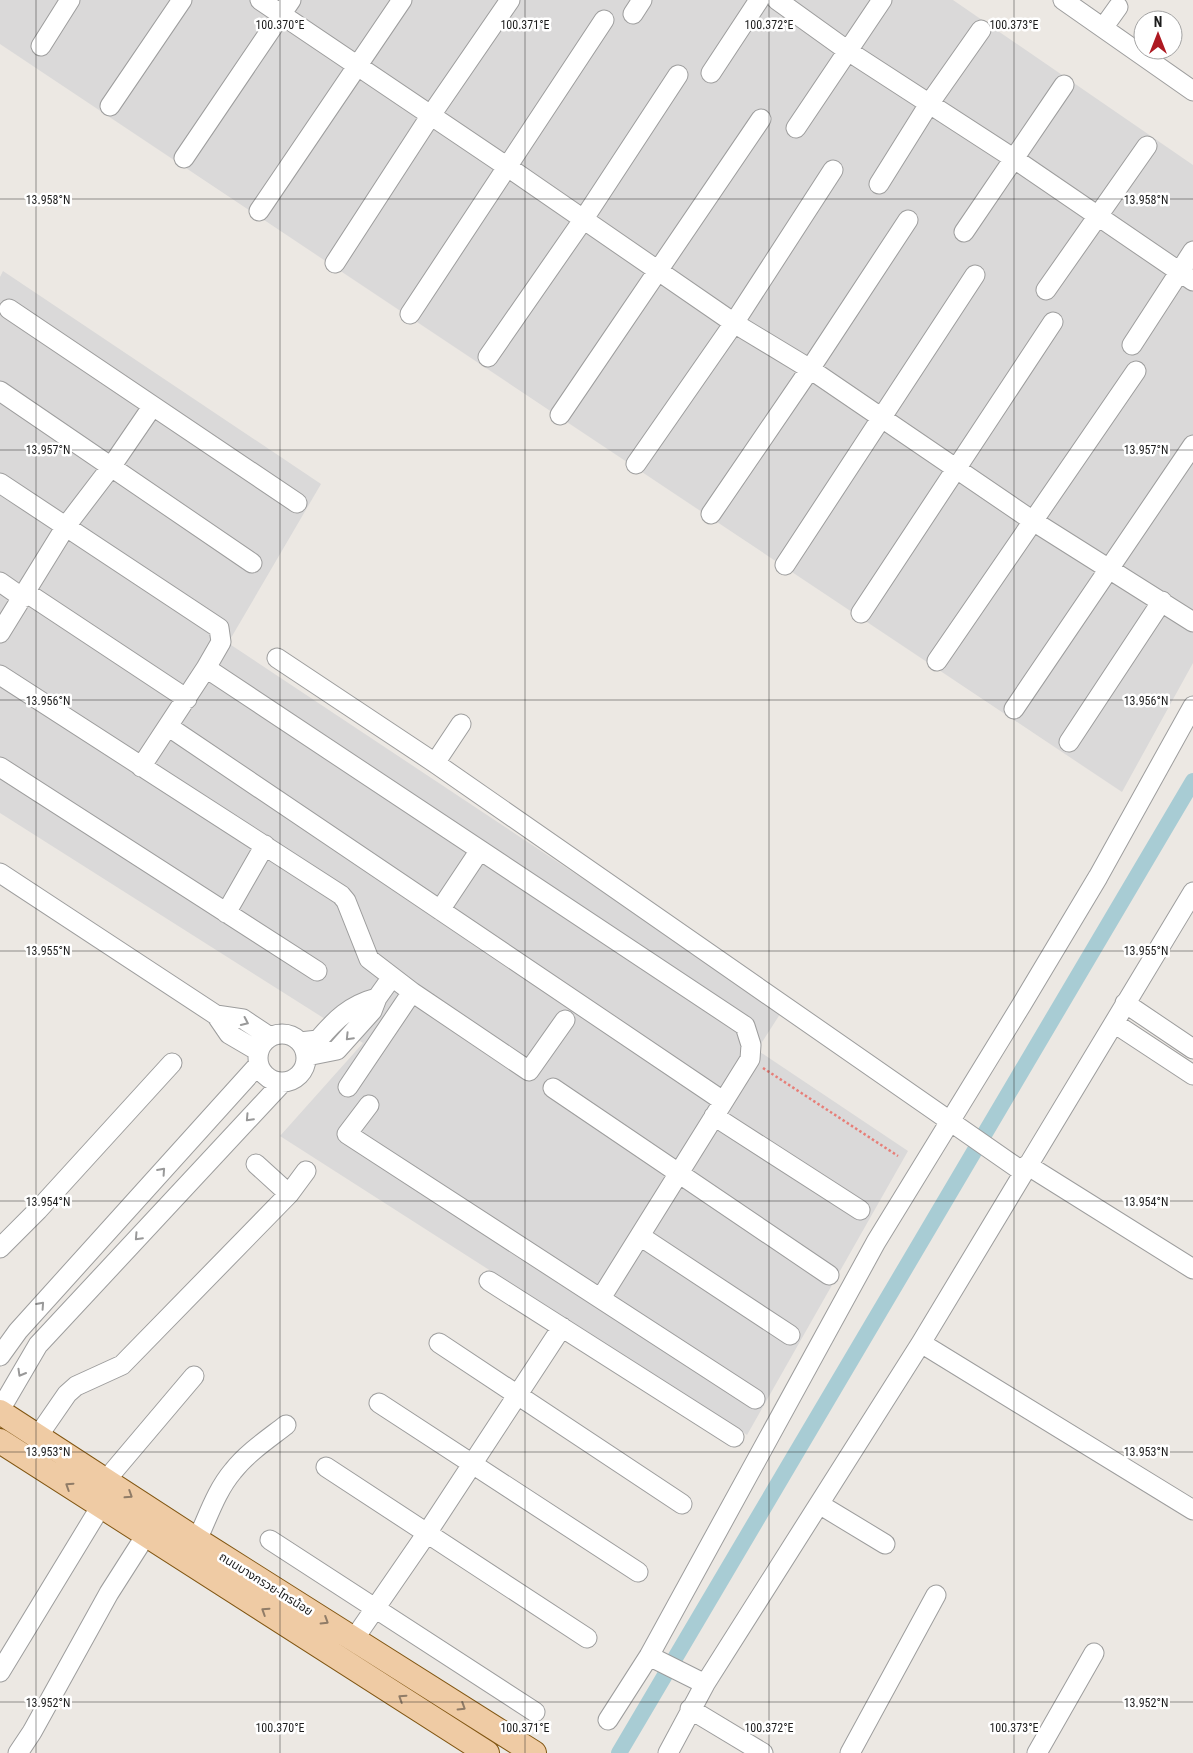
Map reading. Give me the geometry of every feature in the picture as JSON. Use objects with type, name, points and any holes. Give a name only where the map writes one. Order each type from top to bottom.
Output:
[{"type":"main road","name":"ถนนบางกรวย-ไทรน้อย","points":[[0,1411],[197,1540],[534,1753]]},
{"type":"main road","name":"ถนนบางกรวย-ไทรน้อย","points":[[0,1441],[487,1753]]},
{"type":"street","points":[[40,46],[70,0]]},
{"type":"street","points":[[110,106],[182,0]]},
{"type":"street","points":[[260,0],[286,7],[358,68],[509,168],[734,323],[810,369],[1033,521],[1193,622]]},
{"type":"street","points":[[260,211],[402,0]]},
{"type":"street","points":[[335,263],[431,116],[510,0]]},
{"type":"street","points":[[711,73],[759,0]]},
{"type":"street","points":[[777,0],[848,51],[1013,158],[1186,277]]},
{"type":"street","points":[[796,128],[882,0]]},
{"type":"street","points":[[1063,0],[1193,91]]},
{"type":"street","points":[[184,158],[286,7]]},
{"type":"street","points":[[1103,28],[1118,7]]},
{"type":"street","points":[[410,314],[509,168],[604,20]]},
{"type":"street","points":[[879,184],[929,104],[981,30]]},
{"type":"street","points":[[488,357],[583,220],[678,75]]},
{"type":"street","points":[[964,232],[1064,85]]},
{"type":"street","points":[[560,415],[761,119]]},
{"type":"street","points":[[1046,290],[1147,146]]},
{"type":"street","points":[[636,464],[734,323],[833,170]]},
{"type":"street","points":[[710,514],[810,369],[908,220]]},
{"type":"street","points":[[1132,345],[1186,277],[1193,251]]},
{"type":"street","points":[[785,565],[880,417],[975,275]]},
{"type":"street","points":[[9,309],[297,503]]},
{"type":"street","points":[[861,613],[1053,322]]},
{"type":"street","points":[[937,661],[1136,371]]},
{"type":"street","points":[[0,391],[252,563]]},
{"type":"street","points":[[0,633],[25,596],[66,526],[112,467],[152,407]]},
{"type":"street","points":[[1014,708],[1193,446]]},
{"type":"street","points":[[0,483],[219,628],[221,642],[187,699],[141,767]]},
{"type":"street","points":[[0,582],[187,699]]},
{"type":"street","points":[[1069,742],[1162,601]]},
{"type":"street","points":[[277,658],[435,763],[955,1126],[1193,1268]]},
{"type":"street","points":[[206,668],[744,1026],[751,1045],[750,1059],[601,1298]]},
{"type":"street","points":[[0,675],[265,845],[346,901],[368,958],[412,992],[529,1072],[566,1020]]},
{"type":"street","points":[[608,1720],[664,1664],[876,1242],[955,1126],[1022,1004],[1098,877],[1193,706]]},
{"type":"street","points":[[435,763],[461,724]]},
{"type":"street","points":[[169,727],[440,910],[860,1210]]},
{"type":"street","points":[[0,767],[317,971]]},
{"type":"street","points":[[226,913],[265,845]]},
{"type":"street","points":[[440,910],[480,850]]},
{"type":"street","points":[[0,873],[216,1015],[229,1034],[258,1058],[266,1077],[282,1083]]},
{"type":"street","points":[[676,1750],[690,1709],[705,1684],[921,1343],[1021,1167],[1125,1003],[1186,918],[1193,892]]},
{"type":"street","points":[[303,1049],[318,1040],[338,1017],[360,1002],[377,998],[392,977]]},
{"type":"street","points":[[348,1087],[412,992]]},
{"type":"street","points":[[1125,1003],[1193,1049]]},
{"type":"street","points":[[216,1015],[243,1019],[270,1037]]},
{"type":"street","points":[[1114,1023],[1193,1075]]},
{"type":"street","points":[[0,1356],[18,1331],[258,1058],[261,1045],[270,1037],[284,1034],[294,1036],[303,1049],[306,1064],[298,1077],[282,1083],[38,1345],[0,1411]]},
{"type":"street","points":[[0,1248],[38,1210],[172,1063]]},
{"type":"street","points":[[553,1088],[829,1275]]},
{"type":"street","points":[[368,1104],[346,1134],[755,1399]]},
{"type":"street","points":[[256,1164],[289,1194]]},
{"type":"street","points":[[38,1436],[67,1394],[76,1386],[122,1364],[289,1194],[306,1171]]},
{"type":"street","points":[[640,1236],[790,1335]]},
{"type":"street","points":[[489,1281],[734,1437]]},
{"type":"street","points":[[354,1639],[427,1533],[562,1327]]},
{"type":"street","points":[[18,1331],[38,1345]]},
{"type":"street","points":[[439,1343],[682,1504]]},
{"type":"street","points":[[921,1343],[1193,1510]]},
{"type":"street","points":[[106,1480],[194,1376]]},
{"type":"street","points":[[379,1403],[638,1572]]},
{"type":"street","points":[[197,1540],[220,1489],[232,1471],[286,1425]]},
{"type":"street","points":[[326,1467],[586,1638]]},
{"type":"street","points":[[819,1504],[885,1544]]},
{"type":"street","points":[[0,1672],[101,1506]]},
{"type":"street","points":[[18,1753],[32,1732],[109,1593],[146,1535]]},
{"type":"street","points":[[270,1540],[535,1712]]},
{"type":"street","points":[[850,1753],[936,1595]]},
{"type":"street","points":[[1037,1753],[1094,1652]]},
{"type":"street","points":[[664,1664],[705,1684]]},
{"type":"street","points":[[690,1709],[763,1753]]},
{"type":"path","points":[[750,1059],[898,1156]]},
{"type":"shaded area","points":[[0,0],[953,0],[1193,165],[1193,663],[1122,792],[0,44]]},
{"type":"shaded area","points":[[3,271],[321,484],[228,643],[782,1011],[757,1050],[908,1151],[747,1435],[280,1136],[363,1043],[0,813],[0,277]]},
{"type":"waterway","points":[[619,1753],[1193,781]]}]
